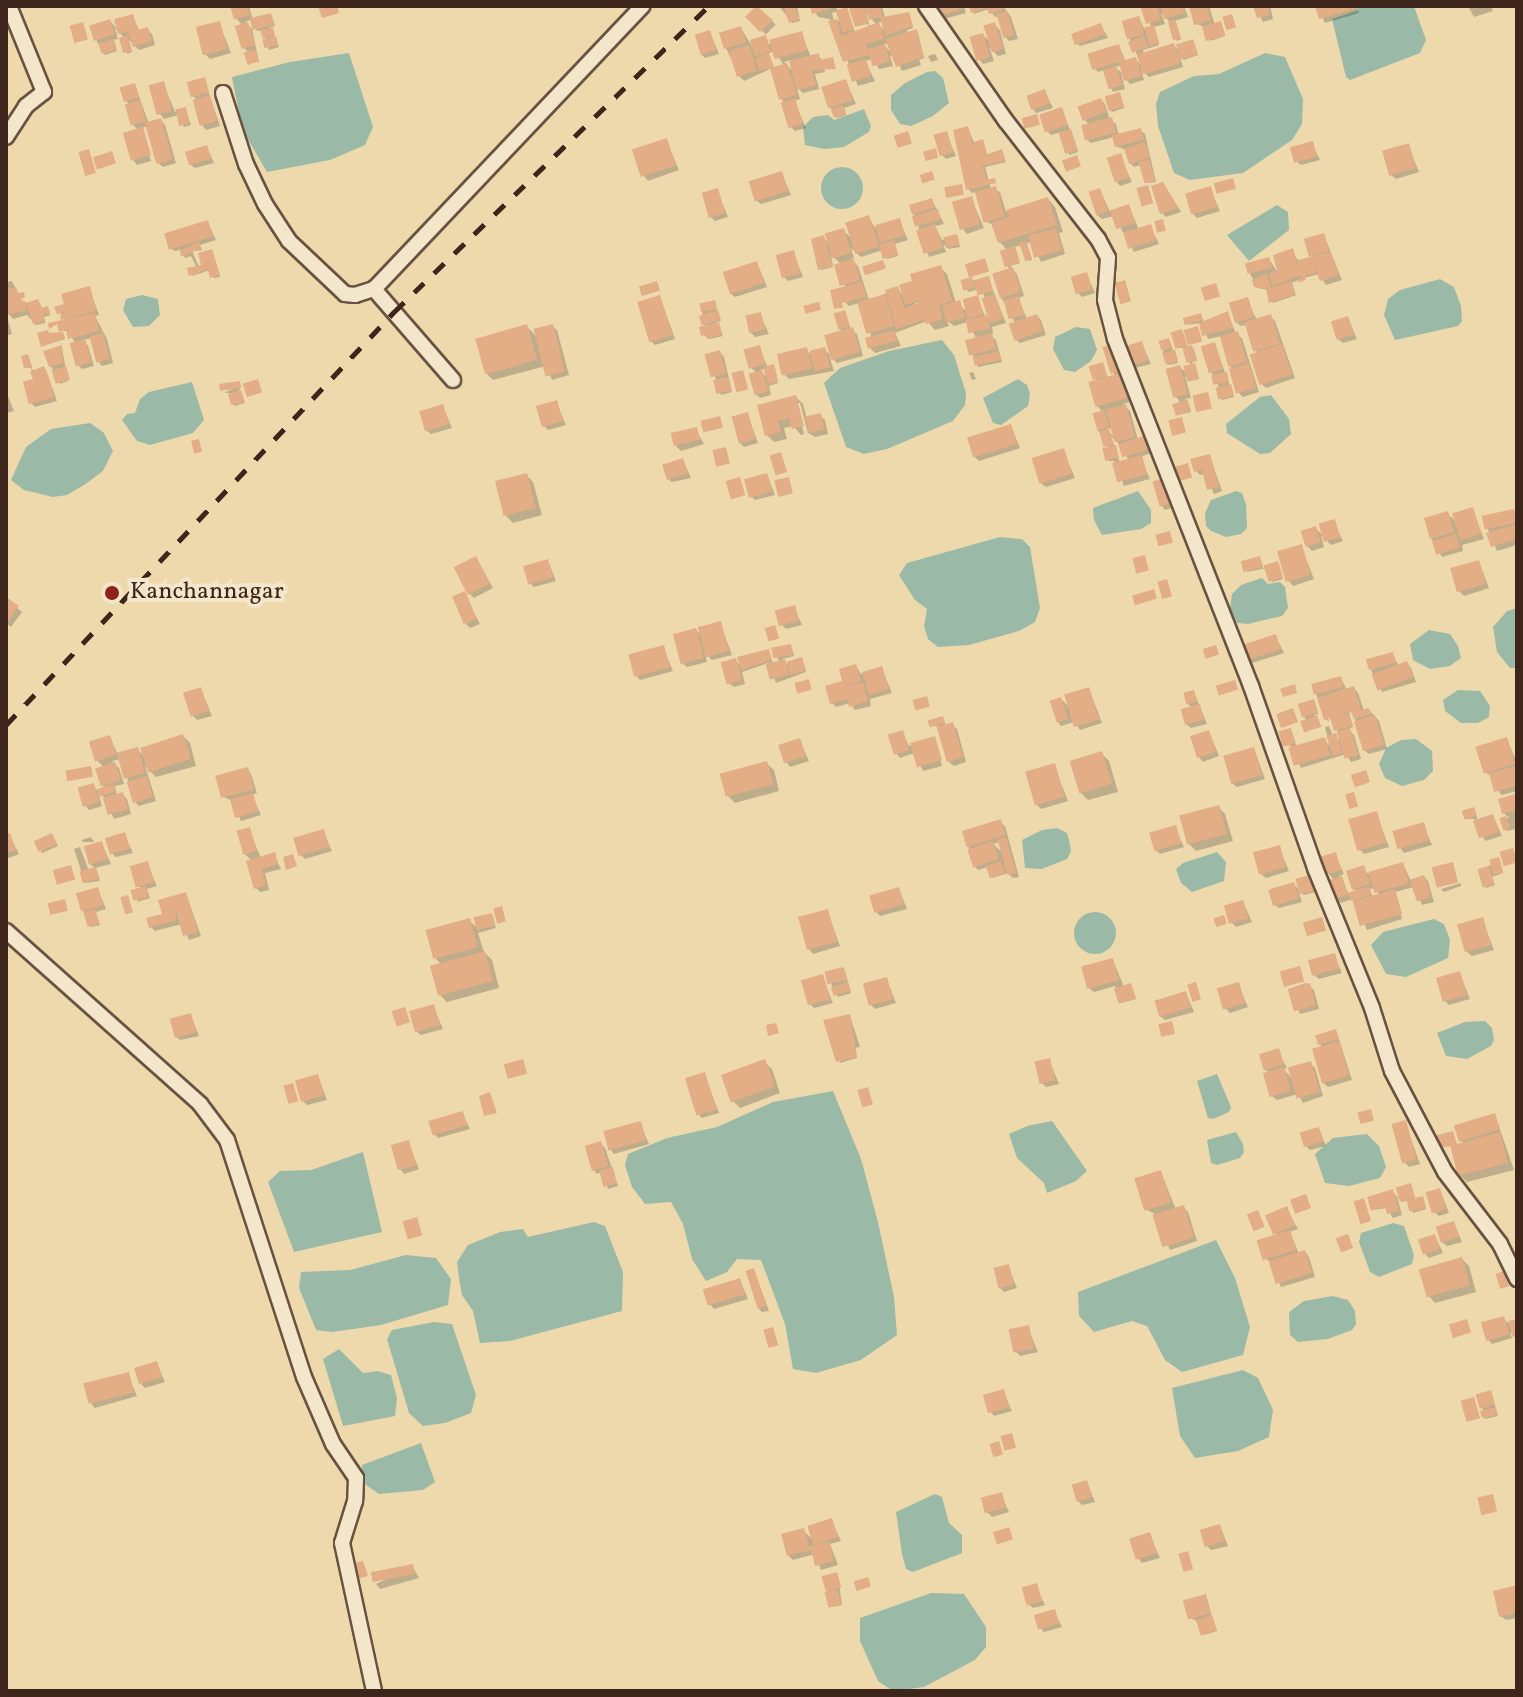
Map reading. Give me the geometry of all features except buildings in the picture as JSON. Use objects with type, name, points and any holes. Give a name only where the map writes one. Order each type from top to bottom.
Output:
[{"type":"street","points":[[6,137],[26,106],[44,92],[9,6]]},
{"type":"street","points":[[223,93],[246,164],[265,204],[289,241],[345,294],[355,295],[374,289],[643,6]]},
{"type":"street","points":[[926,6],[1006,121],[1098,239],[1108,258],[1105,300],[1115,339],[1251,686],[1315,868],[1372,1008],[1392,1071],[1445,1172],[1500,1244],[1517,1279]]},
{"type":"street","points":[[374,289],[453,380]]},
{"type":"street","points":[[6,931],[200,1104],[227,1140],[304,1377],[333,1444],[356,1478],[355,1501],[342,1543],[374,1691]]},
{"type":"shaded area","points":[[1357,6],[1414,6],[1426,40],[1420,53],[1350,80],[1346,77],[1332,19],[1358,10]]},
{"type":"shaded area","points":[[349,53],[373,127],[365,145],[330,160],[267,172],[242,129],[232,77],[290,62]]},
{"type":"shaded area","points":[[1265,53],[1285,57],[1303,99],[1302,124],[1292,140],[1243,173],[1190,180],[1174,173],[1158,126],[1156,104],[1160,92],[1194,76],[1219,74]]},
{"type":"shaded area","points":[[935,71],[943,78],[949,103],[933,116],[911,126],[900,124],[891,110],[891,95],[905,83]]},
{"type":"shaded area","points":[[864,109],[871,126],[869,132],[844,147],[824,149],[805,145],[803,127],[813,117],[828,115],[834,120]]},
{"type":"shaded area","points":[[842,167],[857,173],[863,188],[857,203],[842,209],[827,203],[821,188],[827,173]]},
{"type":"shaded area","points":[[1277,205],[1288,212],[1289,230],[1249,261],[1227,235]]},
{"type":"shaded area","points":[[1440,279],[1454,287],[1461,306],[1462,321],[1458,326],[1395,340],[1384,315],[1388,299],[1400,290]]},
{"type":"shaded area","points":[[142,295],[158,299],[160,315],[149,326],[133,327],[123,310],[126,299]]},
{"type":"shaded area","points":[[1076,327],[1090,329],[1097,350],[1091,361],[1075,372],[1064,370],[1053,349],[1055,337]]},
{"type":"shaded area","points":[[942,340],[954,355],[966,393],[965,405],[953,421],[887,449],[864,454],[846,447],[824,383],[840,368],[889,351]]},
{"type":"shaded area","points":[[1018,379],[1027,385],[1030,394],[1028,406],[1001,425],[993,423],[983,398]]},
{"type":"shaded area","points":[[192,382],[204,420],[193,433],[150,445],[137,441],[122,420],[127,414],[135,413],[140,399],[149,392]]},
{"type":"shaded area","points":[[1271,395],[1289,419],[1291,434],[1270,453],[1260,454],[1227,433],[1226,424],[1260,397]]},
{"type":"shaded area","points":[[90,423],[104,433],[113,451],[103,471],[84,485],[67,495],[53,497],[24,490],[11,480],[26,447],[51,429]]},
{"type":"shaded area","points":[[1138,491],[1151,510],[1151,523],[1141,529],[1102,535],[1094,520],[1093,508]]},
{"type":"shaded area","points":[[1236,491],[1242,493],[1246,504],[1247,528],[1241,534],[1226,537],[1211,531],[1206,526],[1205,513],[1211,500]]},
{"type":"shaded area","points":[[1000,537],[1022,539],[1030,547],[1040,608],[1035,622],[1019,631],[969,645],[938,647],[928,639],[924,626],[927,609],[915,600],[899,575],[907,563]]},
{"type":"shaded area","points":[[1262,578],[1268,584],[1280,582],[1285,587],[1288,608],[1282,616],[1248,624],[1237,623],[1230,609],[1232,594],[1241,585]]},
{"type":"shaded area","points":[[1517,608],[1517,668],[1510,668],[1497,652],[1493,627],[1507,611]]},
{"type":"shaded area","points":[[1429,630],[1450,634],[1461,658],[1450,666],[1430,669],[1413,660],[1410,644]]},
{"type":"shaded area","points":[[1458,690],[1480,691],[1490,706],[1489,717],[1478,723],[1461,723],[1445,711],[1443,700]]},
{"type":"shaded area","points":[[1416,739],[1432,751],[1433,771],[1424,780],[1402,786],[1385,778],[1379,764],[1386,748],[1401,740]]},
{"type":"shaded area","points":[[1057,828],[1067,833],[1071,851],[1067,859],[1042,869],[1025,868],[1022,840],[1042,830]]},
{"type":"shaded area","points":[[1217,852],[1226,862],[1224,881],[1192,892],[1181,883],[1176,869],[1183,863]]},
{"type":"shaded area","points":[[1095,912],[1110,918],[1116,933],[1110,948],[1095,954],[1080,948],[1074,933],[1080,918]]},
{"type":"shaded area","points":[[1434,919],[1444,924],[1450,940],[1448,958],[1406,977],[1386,974],[1371,945],[1383,932]]},
{"type":"shaded area","points":[[1485,1021],[1492,1028],[1494,1040],[1491,1046],[1467,1059],[1446,1056],[1437,1033],[1465,1022]]},
{"type":"shaded area","points":[[1217,1074],[1231,1107],[1229,1112],[1213,1119],[1208,1118],[1197,1081]]},
{"type":"shaded area","points":[[833,1091],[861,1159],[878,1222],[894,1297],[897,1335],[861,1360],[816,1373],[793,1369],[785,1324],[761,1260],[737,1259],[727,1272],[706,1281],[692,1259],[683,1224],[671,1202],[645,1204],[632,1187],[625,1165],[628,1154],[667,1138],[717,1127],[773,1102]]},
{"type":"shaded area","points":[[1052,1121],[1087,1171],[1076,1181],[1047,1193],[1044,1183],[1017,1158],[1009,1134],[1027,1126]]},
{"type":"shaded area","points":[[1236,1132],[1243,1144],[1244,1152],[1240,1158],[1217,1165],[1211,1163],[1207,1140]]},
{"type":"shaded area","points":[[1367,1134],[1379,1146],[1386,1167],[1380,1178],[1349,1186],[1325,1183],[1315,1154],[1333,1138]]},
{"type":"shaded area","points":[[363,1152],[382,1232],[294,1252],[268,1182],[280,1171],[311,1170]]},
{"type":"shaded area","points":[[594,1222],[605,1226],[623,1272],[622,1311],[510,1341],[480,1343],[473,1311],[462,1295],[457,1262],[468,1245],[500,1232],[523,1229],[528,1237]]},
{"type":"shaded area","points":[[1393,1223],[1404,1226],[1414,1255],[1412,1264],[1379,1277],[1370,1272],[1359,1242],[1361,1233]]},
{"type":"shaded area","points":[[1216,1240],[1235,1278],[1250,1327],[1243,1355],[1182,1372],[1165,1360],[1147,1326],[1132,1321],[1094,1332],[1079,1316],[1078,1292]]},
{"type":"shaded area","points":[[406,1255],[436,1258],[451,1279],[448,1305],[381,1325],[332,1332],[316,1330],[299,1288],[301,1272],[350,1270]]},
{"type":"shaded area","points":[[1333,1296],[1348,1300],[1355,1311],[1356,1324],[1352,1330],[1328,1339],[1298,1342],[1290,1335],[1289,1312],[1304,1301]]},
{"type":"shaded area","points":[[434,1322],[452,1324],[476,1395],[471,1413],[445,1423],[423,1426],[409,1413],[387,1339],[392,1330]]},
{"type":"shaded area","points":[[339,1349],[363,1373],[378,1371],[391,1375],[397,1398],[395,1416],[343,1426],[323,1359]]},
{"type":"shaded area","points":[[1243,1370],[1258,1378],[1273,1410],[1269,1437],[1238,1451],[1195,1458],[1180,1436],[1172,1388]]},
{"type":"shaded area","points":[[421,1443],[435,1482],[423,1490],[379,1494],[362,1482],[362,1465]]},
{"type":"shaded area","points":[[935,1494],[942,1497],[949,1523],[962,1535],[962,1553],[913,1572],[906,1569],[896,1512]]},
{"type":"shaded area","points":[[931,1593],[964,1594],[986,1627],[986,1647],[975,1660],[924,1687],[893,1691],[878,1681],[860,1641],[860,1618]]},
{"type":"railway","points":[[6,725],[394,312],[709,6]]},
{"type":"place","name":"Kanchannagar","points":[[112,593]]}]
